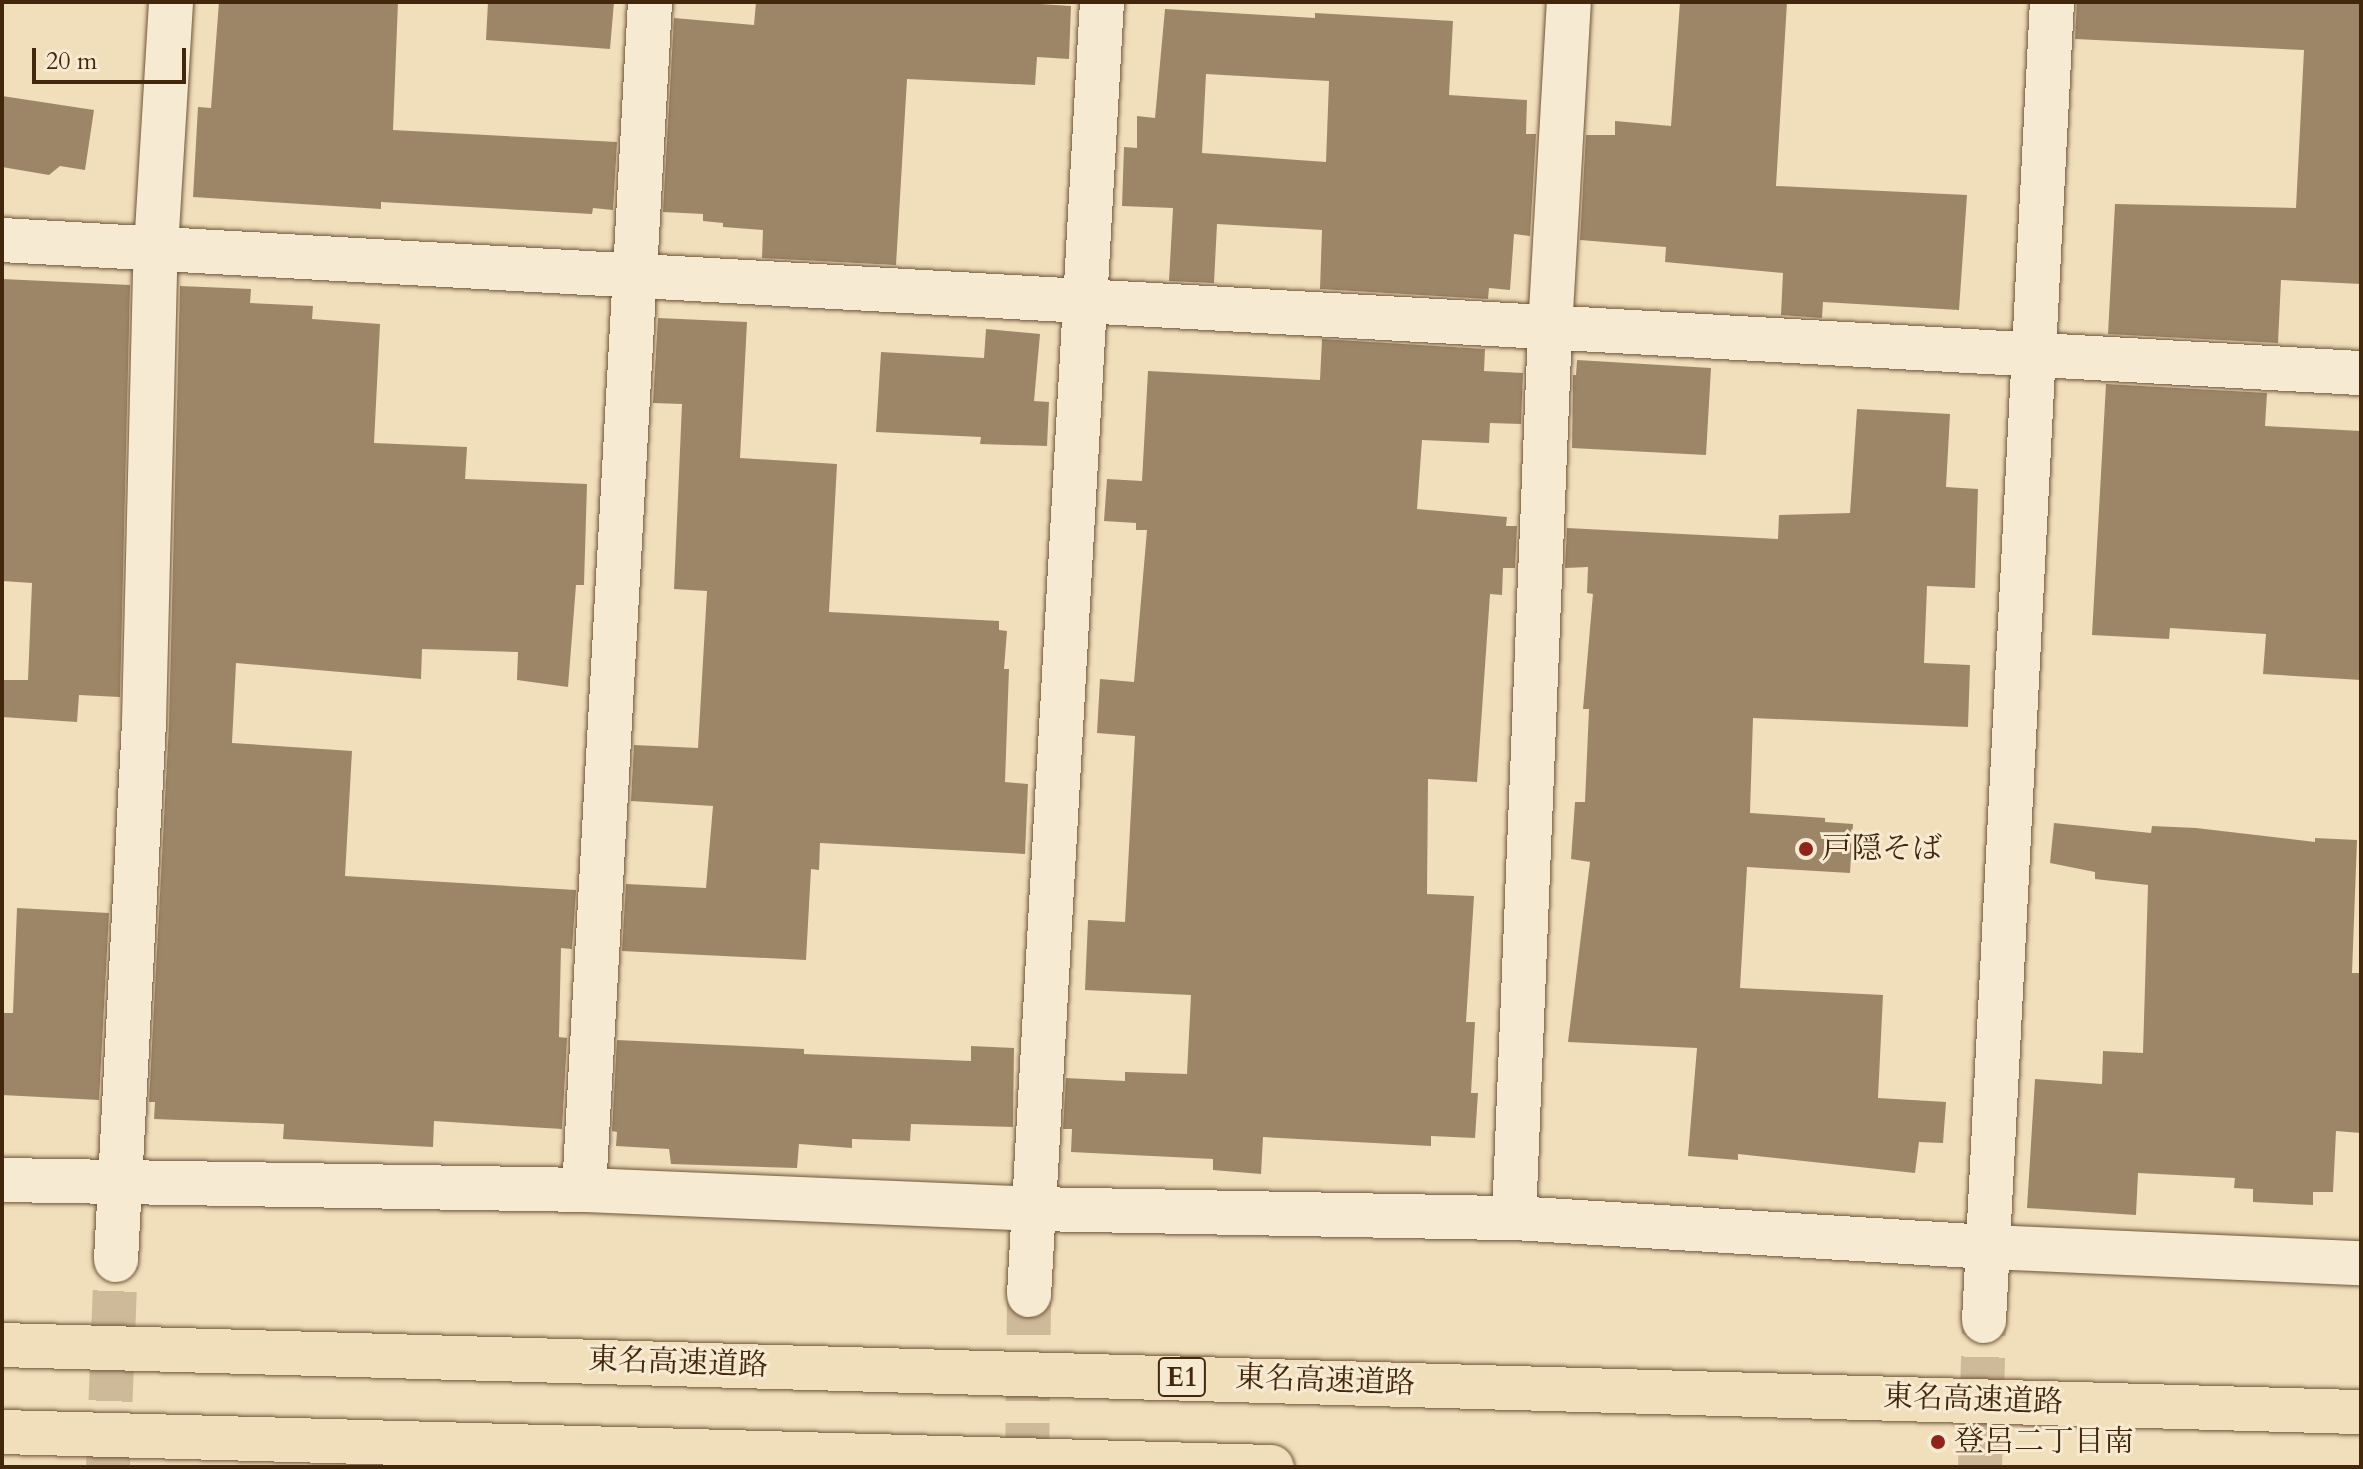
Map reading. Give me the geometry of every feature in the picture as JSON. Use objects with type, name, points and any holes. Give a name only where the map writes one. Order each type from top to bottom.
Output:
[{"type":"highway","name":"東名高速道路","points":[[2,1345],[2361,1412]]},
{"type":"highway","points":[[2,1432],[1272,1467]]},
{"type":"street","points":[[116,1260],[144,723],[156,248],[171,2]]},
{"type":"street","points":[[584,1190],[650,2]]},
{"type":"street","points":[[1029,1295],[1082,303],[1102,2]]},
{"type":"street","points":[[1514,1218],[1550,329],[1569,2]]},
{"type":"street","points":[[1984,1321],[2052,2]]},
{"type":"street","points":[[2,240],[2361,373]]},
{"type":"street","points":[[2,1180],[584,1190],[1034,1209],[1514,1218],[1989,1247],[2361,1263]]},
{"type":"building","points":[[219,2],[398,2],[393,130],[617,142],[613,210],[593,208],[592,214],[381,202],[381,209],[193,197],[198,107],[211,108]]},
{"type":"building","points":[[488,2],[614,2],[610,49],[486,40]]},
{"type":"building","points":[[756,2],[1010,2],[1071,6],[1069,59],[1037,57],[1035,85],[907,79],[896,265],[762,258],[763,230],[723,227],[723,223],[703,221],[703,214],[663,212],[674,18],[754,25]]},
{"type":"building","points":[[1680,2],[1787,2],[1776,186],[1967,195],[1959,310],[1823,302],[1822,318],[1781,315],[1783,273],[1665,262],[1666,247],[1580,240],[1586,135],[1615,135],[1615,121],[1671,126]]},
{"type":"building","points":[[2077,2],[2361,2],[2361,284],[2281,280],[2278,343],[2108,334],[2115,204],[2296,208],[2304,50],[2075,39]]},
{"type":"building","points":[[1165,9],[1315,18],[1315,13],[1453,21],[1449,95],[1527,100],[1526,134],[1536,134],[1530,236],[1514,234],[1510,290],[1489,288],[1488,299],[1320,289],[1322,230],[1217,224],[1214,283],[1169,281],[1173,208],[1122,206],[1124,147],[1137,148],[1137,116],[1155,118]],"holes":[[[1206,74],[1329,81],[1326,162],[1202,153]]]},
{"type":"building","points":[[2,96],[94,110],[85,170],[60,166],[49,175],[2,167]]},
{"type":"building","points":[[2,279],[130,285],[120,697],[79,695],[77,722],[2,717],[2,680],[28,680],[32,583],[2,581]]},
{"type":"building","points":[[180,286],[251,289],[250,303],[313,306],[312,319],[380,324],[374,443],[467,447],[465,479],[587,484],[584,585],[576,585],[568,687],[517,680],[518,652],[422,649],[421,679],[236,663],[232,743],[352,751],[345,876],[576,890],[572,949],[561,948],[559,1037],[567,1038],[562,1129],[434,1121],[433,1147],[283,1139],[284,1124],[154,1119],[155,1102],[149,1102],[169,724]]},
{"type":"building","points":[[658,318],[747,322],[740,458],[837,464],[829,612],[999,621],[999,630],[1007,631],[1004,669],[1009,669],[1005,782],[1028,784],[1025,854],[820,843],[819,870],[811,869],[806,960],[622,951],[626,884],[706,888],[713,806],[631,801],[634,745],[698,748],[707,591],[674,589],[682,404],[653,403]]},
{"type":"building","points":[[986,329],[1040,334],[1034,401],[1049,402],[1047,446],[980,444],[981,437],[876,432],[881,352],[984,358]]},
{"type":"building","points":[[1322,339],[1485,349],[1484,371],[1523,373],[1521,424],[1490,423],[1489,443],[1422,440],[1417,509],[1507,517],[1506,526],[1517,526],[1515,568],[1503,568],[1502,595],[1490,594],[1477,782],[1428,779],[1427,894],[1474,896],[1466,1022],[1475,1022],[1471,1093],[1478,1093],[1475,1138],[1431,1136],[1431,1146],[1263,1137],[1261,1174],[1213,1170],[1213,1159],[1071,1152],[1072,1129],[1063,1129],[1066,1078],[1125,1081],[1125,1072],[1187,1074],[1191,995],[1085,990],[1088,920],[1125,922],[1135,736],[1097,733],[1100,679],[1134,682],[1147,530],[1136,530],[1136,523],[1104,521],[1107,479],[1142,481],[1148,371],[1320,380]]},
{"type":"building","points":[[1577,360],[1711,368],[1706,455],[1572,448],[1573,375],[1576,375]]},
{"type":"building","points":[[2106,384],[2267,393],[2265,426],[2361,431],[2361,680],[2263,674],[2266,634],[2170,628],[2169,639],[2092,635]]},
{"type":"building","points":[[1857,409],[1950,414],[1946,487],[1978,489],[1975,588],[1927,586],[1924,663],[1970,665],[1968,727],[1753,718],[1750,813],[1825,818],[1825,822],[1853,824],[1850,873],[1747,867],[1740,988],[1883,995],[1878,1098],[1946,1102],[1943,1143],[1919,1142],[1915,1173],[1738,1154],[1738,1160],[1688,1156],[1697,1048],[1568,1042],[1590,862],[1571,859],[1575,802],[1585,802],[1589,709],[1583,709],[1593,594],[1587,593],[1588,567],[1565,568],[1567,528],[1778,539],[1779,515],[1850,513]]},
{"type":"building","points":[[2054,823],[2151,833],[2152,826],[2315,842],[2315,838],[2357,840],[2352,973],[2361,973],[2361,1133],[2336,1131],[2333,1192],[2313,1192],[2313,1205],[2253,1202],[2253,1189],[2234,1188],[2235,1178],[2138,1173],[2136,1215],[2027,1208],[2035,1079],[2102,1084],[2103,1051],[2143,1053],[2148,885],[2095,879],[2095,872],[2050,863]]},
{"type":"building","points":[[17,908],[109,913],[99,1100],[2,1095],[2,1013],[13,1013]]},
{"type":"building","points":[[617,1040],[804,1049],[804,1054],[971,1061],[971,1046],[1014,1048],[1013,1127],[911,1124],[910,1141],[852,1139],[852,1148],[799,1144],[797,1168],[671,1164],[669,1149],[616,1146],[617,1132],[612,1131]]},
{"type":"tunnel","points":[[108,1467],[116,1260]]},
{"type":"tunnel","points":[[1027,1467],[1029,1295]]},
{"type":"tunnel","points":[[1980,1467],[1984,1321]]},
{"type":"place","name":"戸隠そば","points":[[1806,849]]},
{"type":"place","name":"登呂二丁目南","points":[[1938,1442]]}]
